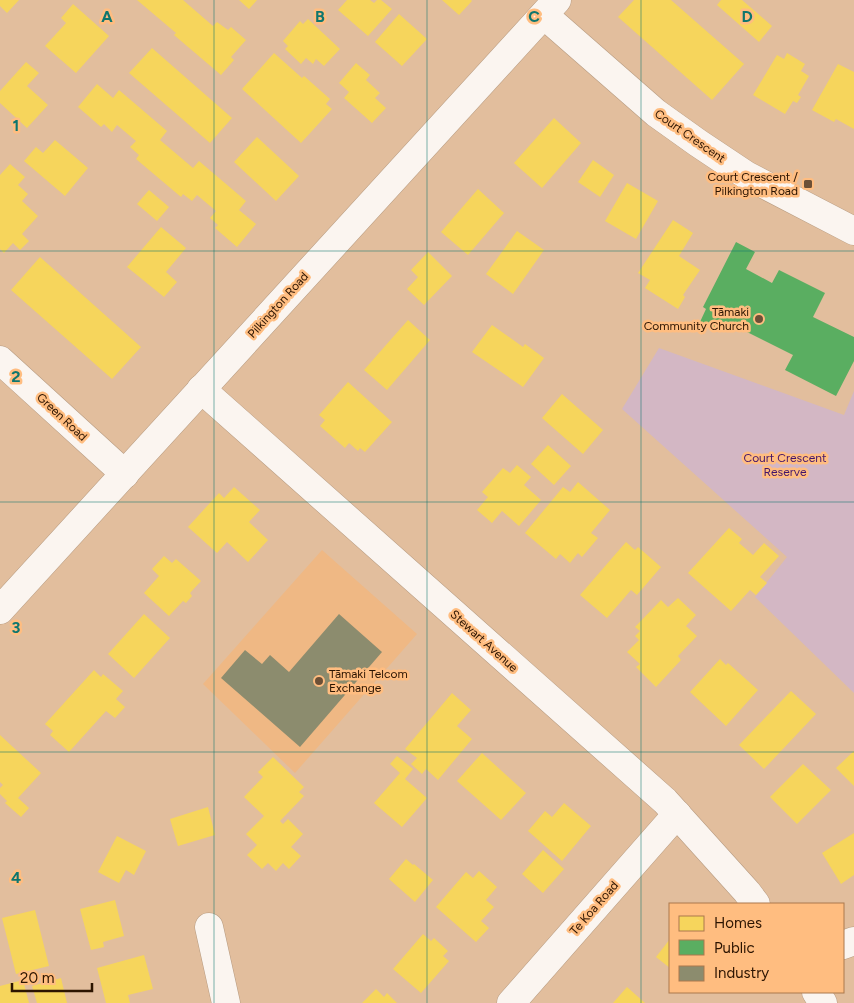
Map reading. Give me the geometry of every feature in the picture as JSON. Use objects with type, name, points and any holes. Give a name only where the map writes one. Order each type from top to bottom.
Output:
[{"type":"street","name":"Court Crescent","points":[[550,7],[656,113],[746,175],[854,231]]},
{"type":"street","name":"Pilkington Road","points":[[0,610],[550,7]]},
{"type":"street","name":"Green Road","points":[[0,360],[125,474]]},
{"type":"street","name":"Stewart Avenue","points":[[201,389],[665,800],[755,903]]},
{"type":"street","name":"Te Koa Road","points":[[511,1003],[677,814]]},
{"type":"street","points":[[209,927],[226,1003]]},
{"type":"shaded area","points":[[322,550],[417,634],[295,773],[203,684]]},
{"type":"green space","name":"Court Crescent Reserve","points":[[659,348],[844,415],[854,391],[854,693],[755,597],[787,557],[622,409]]},
{"type":"building: Homes","points":[[0,0],[19,0],[7,13],[0,6]]},
{"type":"building: Homes","points":[[137,0],[183,0],[213,26],[217,22],[228,30],[231,27],[246,40],[231,57],[234,60],[221,75]]},
{"type":"building: Homes","points":[[239,0],[257,0],[249,9]]},
{"type":"building: Homes","points":[[347,0],[370,0],[374,3],[377,0],[381,0],[392,9],[368,36],[338,10]]},
{"type":"building: Homes","points":[[442,0],[471,0],[472,1],[459,15]]},
{"type":"building: Homes","points":[[634,0],[671,0],[744,64],[712,100],[618,17]]},
{"type":"building: Homes","points":[[721,0],[742,0],[772,26],[759,42],[717,5]]},
{"type":"building: Homes","points":[[73,4],[109,36],[76,73],[45,46],[66,23],[61,18]]},
{"type":"building: Homes","points":[[399,14],[427,39],[402,66],[375,42]]},
{"type":"building: Homes","points":[[308,19],[340,49],[324,66],[316,59],[313,64],[306,58],[301,64],[285,49],[288,46],[283,41],[300,21],[303,24]]},
{"type":"building: Homes","points":[[152,48],[232,118],[210,143],[129,73]]},
{"type":"building: Homes","points":[[274,53],[302,78],[304,76],[330,99],[326,104],[332,109],[301,143],[242,89]]},
{"type":"building: Homes","points":[[787,53],[805,64],[801,71],[809,76],[798,95],[801,97],[797,103],[793,101],[785,114],[753,95],[777,55],[784,59]]},
{"type":"building: Homes","points":[[26,62],[39,73],[27,86],[48,105],[27,128],[0,103],[0,91]]},
{"type":"building: Homes","points":[[356,63],[370,75],[366,80],[380,93],[375,98],[386,108],[372,123],[344,98],[349,92],[339,83]]},
{"type":"building: Homes","points":[[838,64],[854,72],[854,129],[836,119],[834,122],[812,110]]},
{"type":"building: Homes","points":[[97,84],[113,98],[119,90],[167,131],[160,140],[193,168],[199,161],[246,201],[239,210],[256,224],[237,247],[215,228],[218,225],[210,218],[216,211],[197,195],[192,201],[183,194],[181,197],[136,159],[139,155],[130,147],[136,141],[117,125],[112,132],[104,124],[101,127],[78,107]]},
{"type":"building: Homes","points":[[554,118],[581,143],[542,188],[514,163]]},
{"type":"building: Homes","points":[[257,137],[299,176],[276,201],[234,162]]},
{"type":"building: Homes","points":[[55,140],[88,168],[65,196],[24,161],[36,147],[43,153]]},
{"type":"building: Homes","points":[[593,160],[614,175],[600,197],[578,182]]},
{"type":"building: Homes","points":[[10,164],[25,177],[18,185],[28,194],[22,201],[38,216],[22,234],[29,241],[20,250],[13,243],[4,253],[0,249],[0,175]]},
{"type":"building: Homes","points":[[627,183],[658,201],[636,239],[605,221]]},
{"type":"building: Homes","points":[[478,189],[504,213],[468,255],[441,232]]},
{"type":"building: Homes","points":[[149,190],[169,207],[157,221],[137,204]]},
{"type":"building: Homes","points":[[673,220],[693,233],[679,256],[700,270],[683,295],[685,297],[678,309],[645,288],[650,280],[638,273]]},
{"type":"building: Homes","points":[[161,227],[186,248],[166,272],[177,282],[164,297],[127,267]]},
{"type":"building: Homes","points":[[517,231],[544,250],[513,294],[486,274]]},
{"type":"building: Homes","points":[[428,252],[452,276],[424,305],[407,289],[418,277],[411,270]]},
{"type":"building: Homes","points":[[40,257],[141,347],[112,379],[11,290]]},
{"type":"building: Homes","points":[[408,320],[430,340],[387,390],[364,370]]},
{"type":"building: Homes","points":[[492,325],[523,347],[525,344],[544,358],[523,387],[472,352]]},
{"type":"building: Homes","points":[[348,382],[392,422],[365,452],[360,448],[358,451],[349,443],[345,448],[320,426],[325,420],[319,415]]},
{"type":"building: Homes","points":[[562,394],[603,430],[583,454],[542,418]]},
{"type":"building: Homes","points":[[548,445],[571,466],[554,485],[531,464]]},
{"type":"building: Homes","points":[[517,465],[531,477],[524,485],[541,500],[519,526],[502,511],[492,523],[477,510],[488,497],[482,492],[503,468],[510,473]]},
{"type":"building: Homes","points":[[578,482],[610,510],[591,533],[598,538],[582,557],[578,553],[570,563],[560,554],[556,559],[525,533],[563,487],[570,492]]},
{"type":"building: Homes","points":[[234,487],[260,510],[249,522],[268,540],[248,562],[227,542],[217,553],[188,527],[219,493],[224,498]]},
{"type":"building: Homes","points":[[729,528],[742,539],[739,543],[753,555],[764,543],[779,556],[760,577],[767,583],[756,595],[750,590],[731,611],[688,573]]},
{"type":"building: Homes","points":[[626,542],[635,550],[638,547],[661,567],[637,595],[631,590],[607,618],[580,595]]},
{"type":"building: Homes","points":[[164,556],[172,563],[176,559],[201,581],[190,593],[192,596],[186,603],[183,601],[169,616],[144,593],[159,576],[152,569]]},
{"type":"building: Homes","points":[[678,598],[696,615],[686,626],[697,636],[678,656],[681,660],[656,687],[636,667],[640,664],[627,652],[639,640],[635,636],[640,631],[635,627],[661,600],[668,607]]},
{"type":"building: Homes","points":[[144,614],[170,638],[134,678],[108,654]]},
{"type":"building: Homes","points":[[720,659],[726,665],[728,663],[758,690],[726,726],[690,692]]},
{"type":"building: Homes","points":[[94,670],[101,677],[103,674],[123,691],[116,699],[125,707],[115,718],[106,711],[69,752],[50,735],[53,731],[45,724]]},
{"type":"building: Homes","points":[[791,691],[816,714],[764,769],[739,745]]},
{"type":"building: Homes","points":[[452,693],[471,710],[457,726],[472,739],[438,780],[426,769],[422,774],[411,764],[417,758],[405,749]]},
{"type":"building: Homes","points":[[0,735],[41,773],[18,798],[29,808],[21,817],[5,803],[7,801],[0,794],[0,788],[3,785],[0,782]]},
{"type":"building: Homes","points":[[854,751],[854,786],[836,768]]},
{"type":"building: Homes","points":[[482,753],[526,793],[501,820],[457,781]]},
{"type":"building: Homes","points":[[397,756],[413,769],[405,779],[427,798],[402,827],[374,803],[400,773],[390,764]]},
{"type":"building: Homes","points":[[273,757],[304,787],[299,792],[304,796],[280,821],[283,824],[288,819],[303,834],[291,847],[301,856],[289,869],[283,863],[276,871],[268,863],[262,869],[247,855],[257,845],[246,834],[264,816],[244,797],[263,777],[258,772]]},
{"type":"building: Homes","points":[[803,764],[831,790],[797,824],[770,797]]},
{"type":"building: Homes","points":[[564,803],[591,826],[562,861],[528,831],[545,811],[552,817]]},
{"type":"building: Homes","points":[[208,807],[215,835],[178,846],[170,819]]},
{"type":"building: Homes","points":[[854,833],[854,875],[841,884],[822,853]]},
{"type":"building: Homes","points":[[117,836],[146,851],[134,875],[126,870],[119,883],[98,872]]},
{"type":"building: Homes","points":[[543,850],[564,869],[543,893],[522,874]]},
{"type":"building: Homes","points":[[406,859],[433,880],[415,902],[389,879]]},
{"type":"building: Homes","points":[[479,871],[497,887],[486,900],[494,907],[481,921],[489,928],[476,942],[436,907],[466,872],[473,878]]},
{"type":"building: Homes","points":[[115,900],[124,936],[103,942],[104,947],[91,950],[80,909]]},
{"type":"building: Homes","points":[[35,910],[49,966],[16,974],[2,918]]},
{"type":"building: Homes","points":[[423,934],[431,941],[434,938],[448,951],[443,956],[449,961],[421,993],[393,969]]},
{"type":"building: Homes","points":[[669,940],[669,967],[656,957]]},
{"type":"building: Homes","points":[[144,955],[153,989],[128,995],[130,1003],[106,1003],[97,968]]},
{"type":"building: Homes","points":[[61,978],[67,1003],[37,1003],[32,986]]},
{"type":"building: Homes","points":[[23,980],[29,1003],[0,1003],[0,986]]},
{"type":"building: Homes","points":[[627,987],[645,1003],[613,1003]]},
{"type":"building: Homes","points":[[376,989],[384,997],[387,993],[397,1003],[362,1003]]},
{"type":"building: Public","name":"Tāmaki Community Church","points":[[736,242],[755,252],[746,269],[772,283],[779,270],[825,293],[813,317],[854,337],[854,361],[836,396],[785,370],[793,355],[725,321],[719,332],[700,322],[706,309],[703,307]]},
{"type":"building: Industry","name":"Tāmaki Telcom Exchange","points":[[339,614],[382,652],[300,747],[221,678],[245,650],[262,664],[270,655],[289,672]]},
{"type":"place","name":"Court Crescent / Pilkington Road","points":[[808,184]]},
{"type":"place","name":"Tāmaki Community Church","points":[[759,319]]},
{"type":"place","name":"Tāmaki Telcom Exchange","points":[[319,681]]}]
